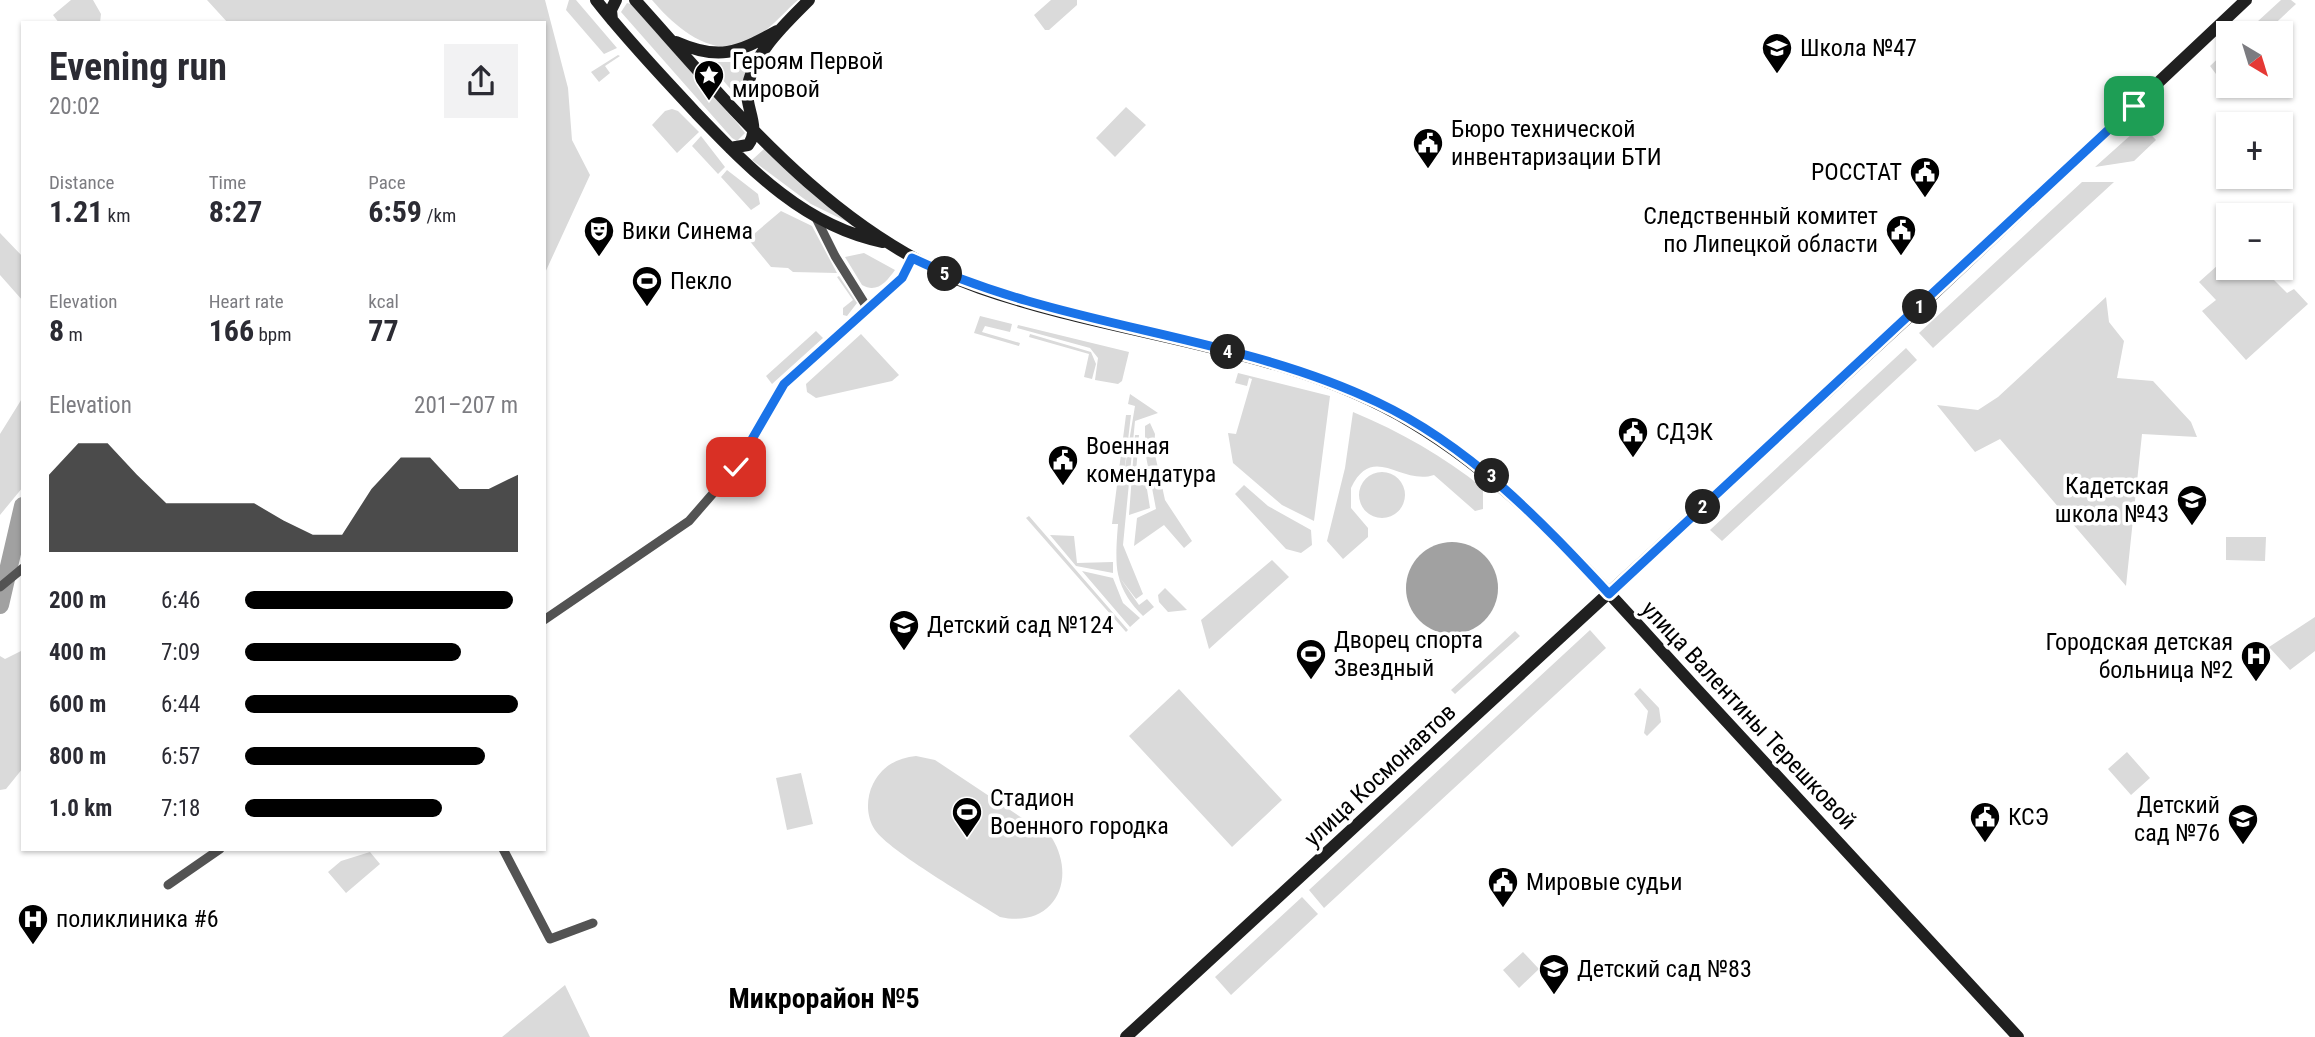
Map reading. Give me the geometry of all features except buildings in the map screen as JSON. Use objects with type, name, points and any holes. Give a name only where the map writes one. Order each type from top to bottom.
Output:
[{"type":"main road","name":"улица Валентины Терешковой","points":[[596,0],[730,148],[772,188],[836,229],[883,243],[977,287],[1021,301],[1292,369],[1378,403],[1487,472],[1609,594],[2018,1037]]},
{"type":"main road","points":[[612,20],[611,10],[616,0]]},
{"type":"main road","name":"улица Валентины Терешковой","points":[[635,0],[782,160],[883,243]]},
{"type":"main road","points":[[730,148],[748,145],[754,131],[747,92],[755,64],[780,30],[809,0]]},
{"type":"main road","name":"улица Космонавтов","points":[[1126,1037],[1609,594],[2246,0]]},
{"type":"main road","points":[[672,41],[698,52],[732,54],[780,30]]},
{"type":"street","points":[[815,216],[868,309]]},
{"type":"street","points":[[546,619],[689,521],[736,467],[784,384],[902,278],[912,258]]},
{"type":"street","points":[[858,292],[869,298],[886,292]]},
{"type":"street","points":[[0,587],[21,570]]},
{"type":"street","points":[[167,885],[217,851]]},
{"type":"street","points":[[504,851],[550,939],[593,923]]},
{"type":"shaded area","points":[[71,0],[93,0],[101,14],[100,21],[58,21],[53,15]]},
{"type":"shaded area","points":[[207,0],[545,0],[568,88],[572,140],[590,175],[546,271],[546,21],[226,21]]},
{"type":"shaded area","points":[[569,0],[576,0],[617,48],[604,54],[566,10]]},
{"type":"shaded area","points":[[652,0],[798,0],[755,38],[734,46],[721,46],[695,38],[683,30]]},
{"type":"shaded area","points":[[1051,0],[1077,0],[1077,5],[1049,30],[1045,30],[1034,15]]},
{"type":"shaded area","points":[[2281,0],[2291,0],[2296,4],[2278,21],[2258,21]]},
{"type":"shaded area","points":[[627,3],[631,4],[739,125],[745,133],[737,141],[621,12]]},
{"type":"shaded area","points":[[620,56],[605,66],[610,73],[599,82],[591,72]]},
{"type":"shaded area","points":[[2216,60],[2216,74],[2210,66]]},
{"type":"shaded area","points":[[707,62],[747,62],[741,101]]},
{"type":"shaded area","points":[[1126,107],[1146,125],[1115,157],[1096,138]]},
{"type":"shaded area","points":[[665,111],[678,111],[699,132],[677,153],[652,125]]},
{"type":"shaded area","points":[[2142,125],[2156,140],[2134,161],[2095,167]]},
{"type":"shaded area","points":[[701,136],[725,167],[718,174],[692,146]]},
{"type":"shaded area","points":[[765,148],[864,230],[811,204],[752,160]]},
{"type":"shaded area","points":[[727,170],[758,194],[760,204],[751,210],[721,177]]},
{"type":"shaded area","points":[[2082,182],[2114,182],[1933,348],[1919,333]]},
{"type":"shaded area","points":[[781,211],[812,226],[837,273],[793,272],[788,268],[771,267],[748,239]]},
{"type":"shaded area","points":[[0,233],[21,255],[21,299],[0,275]]},
{"type":"shaded area","points":[[864,253],[895,270],[877,287],[862,285],[845,257]]},
{"type":"shaded area","points":[[2216,267],[2216,280],[2274,280],[2287,293],[2294,289],[2308,304],[2246,360],[2202,311],[2216,300],[2199,282]]},
{"type":"shaded area","points":[[839,276],[857,303],[847,316],[843,315],[843,308],[853,300],[837,277]]},
{"type":"shaded area","points":[[2106,297],[2109,322],[2124,341],[2117,378],[2153,381],[2191,422],[2197,437],[2142,434],[2126,586],[2000,439],[1975,452],[1937,405],[1978,410],[1998,397]]},
{"type":"shaded area","points":[[980,316],[1012,324],[1010,332],[985,326],[982,332],[1020,343],[1019,346],[974,333]]},
{"type":"shaded area","points":[[1018,325],[1129,352],[1122,381],[1118,384],[1095,380],[1098,358],[1090,348],[1017,328]]},
{"type":"shaded area","points":[[816,331],[823,338],[772,384],[766,376]]},
{"type":"shaded area","points":[[861,334],[899,375],[892,381],[816,398],[807,392],[806,384]]},
{"type":"shaded area","points":[[1030,334],[1091,352],[1096,364],[1092,379],[1084,377],[1089,354],[1029,337]]},
{"type":"shaded area","points":[[1906,348],[1917,360],[1722,541],[1710,530]]},
{"type":"shaded area","points":[[1238,373],[1330,396],[1314,521],[1282,505],[1233,463],[1228,433],[1236,434],[1252,379],[1249,378],[1247,386],[1235,383]]},
{"type":"shaded area","points":[[1130,394],[1158,413],[1135,421],[1123,545],[1143,594],[1136,599],[1120,578],[1139,605],[1147,599],[1154,607],[1143,616],[1125,592],[1118,574],[1116,560],[1122,492],[1135,406],[1128,404]]},
{"type":"shaded area","points":[[21,400],[21,489],[0,515],[0,434]]},
{"type":"shaded area","points":[[1353,412],[1421,446],[1468,476],[1483,488],[1483,509],[1475,511],[1434,475],[1422,477],[1388,468],[1369,468],[1351,488],[1351,508],[1368,528],[1368,537],[1343,559],[1327,541],[1345,468]]},
{"type":"shaded area","points":[[1126,415],[1131,415],[1118,524],[1112,524]]},
{"type":"shaded area","points":[[1150,423],[1155,434],[1154,450],[1165,500],[1192,541],[1184,548],[1164,525],[1134,546],[1137,518],[1156,509],[1145,451],[1145,426]]},
{"type":"shaded area","points":[[1135,435],[1139,435],[1135,485],[1146,483],[1150,508],[1129,515]]},
{"type":"shaded area","points":[[1382,472],[1391,473],[1398,479],[1404,486],[1404,504],[1398,511],[1391,517],[1382,518],[1373,517],[1366,511],[1360,504],[1359,495],[1360,486],[1366,479],[1373,473]]},
{"type":"shaded area","points":[[1244,485],[1268,506],[1311,530],[1312,545],[1301,553],[1286,549],[1235,494]]},
{"type":"shaded area","points":[[1029,516],[1128,630],[1126,632],[1026,518]]},
{"type":"shaded area","points":[[1050,535],[1074,536],[1077,563],[1113,562],[1113,573],[1076,566]]},
{"type":"shaded area","points":[[2226,537],[2266,537],[2265,561],[2226,560]]},
{"type":"shaded area","points":[[1452,542],[1470,545],[1485,555],[1495,570],[1498,588],[1495,606],[1485,621],[1470,631],[1452,634],[1434,631],[1419,621],[1409,606],[1406,588],[1409,570],[1419,555],[1434,545]]},
{"type":"shaded area","points":[[1272,560],[1289,577],[1209,649],[1201,620]]},
{"type":"shaded area","points":[[1082,571],[1113,578],[1123,603],[1140,618],[1130,627]]},
{"type":"shaded area","points":[[1165,588],[1187,610],[1168,612],[1159,602],[1158,595]]},
{"type":"shaded area","points":[[2315,617],[2315,651],[2290,670],[2269,647]]},
{"type":"shaded area","points":[[1590,630],[1606,648],[1324,908],[1309,890]]},
{"type":"shaded area","points":[[1515,631],[1520,636],[1455,694],[1451,690]]},
{"type":"shaded area","points":[[21,651],[21,770],[6,789],[0,790],[0,656],[5,659]]},
{"type":"shaded area","points":[[1640,688],[1659,708],[1661,722],[1647,736],[1644,733],[1648,711],[1634,694]]},
{"type":"shaded area","points":[[1179,689],[1282,800],[1232,847],[1129,736]]},
{"type":"shaded area","points":[[2127,752],[2150,778],[2131,795],[2108,769]]},
{"type":"shaded area","name":"Стадион Военного городка","points":[[916,756],[935,760],[1052,838],[1059,854],[1061,885],[1056,898],[1047,909],[1034,916],[1019,919],[1000,917],[914,862],[875,830],[868,807],[873,784],[891,764]]},
{"type":"shaded area","points":[[801,773],[813,824],[787,830],[776,778]]},
{"type":"shaded area","points":[[370,852],[380,864],[346,893],[328,872],[341,861]]},
{"type":"shaded area","points":[[1302,897],[1318,914],[1231,995],[1215,977]]},
{"type":"shaded area","points":[[1523,952],[1539,969],[1519,988],[1503,970]]},
{"type":"shaded area","points":[[565,985],[590,1037],[502,1037]]},
{"type":"waterway","points":[[0,605],[21,515]]},
{"type":"place","name":"Школа №47","points":[[1777,75]]},
{"type":"place","name":"Героям Первой мировой","points":[[709,102]]},
{"type":"place","name":"Бюро технической инвентаризации БТИ","points":[[1428,170]]},
{"type":"place","name":"РОССТАТ","points":[[1925,199]]},
{"type":"place","name":"Следственный комитет по Липецкой области","points":[[1901,257]]},
{"type":"place","name":"Вики Синема","points":[[599,258]]},
{"type":"place","name":"Пекло","points":[[647,308]]},
{"type":"place","name":"СДЭК","points":[[1633,459]]},
{"type":"place","name":"Военная комендатура","points":[[1063,487]]},
{"type":"place","name":"Кадетская школа №43","points":[[2192,527]]},
{"type":"place","name":"Детский сад №124","points":[[904,652]]},
{"type":"place","name":"Дворец спорта Звездный","points":[[1311,681]]},
{"type":"place","name":"Городская детская больница №2","points":[[2256,683]]},
{"type":"place","name":"Стадион Военного городка","points":[[967,839]]},
{"type":"place","name":"КСЭ","points":[[1985,844]]},
{"type":"place","name":"Детский сад №76","points":[[2243,846]]},
{"type":"place","name":"Мировые судьи","points":[[1503,909]]},
{"type":"place","name":"поликлиника #6","points":[[33,946]]},
{"type":"place","name":"Детский сад №83","points":[[1554,996]]},
{"type":"district","name":"Микрорайон №5","points":[[824,998]]},
{"type":"route","points":[[736,467],[784,384],[902,278],[912,258],[977,287],[1021,301],[1292,369],[1378,403],[1487,472],[1536,518],[1609,594],[2134,106]]}]
